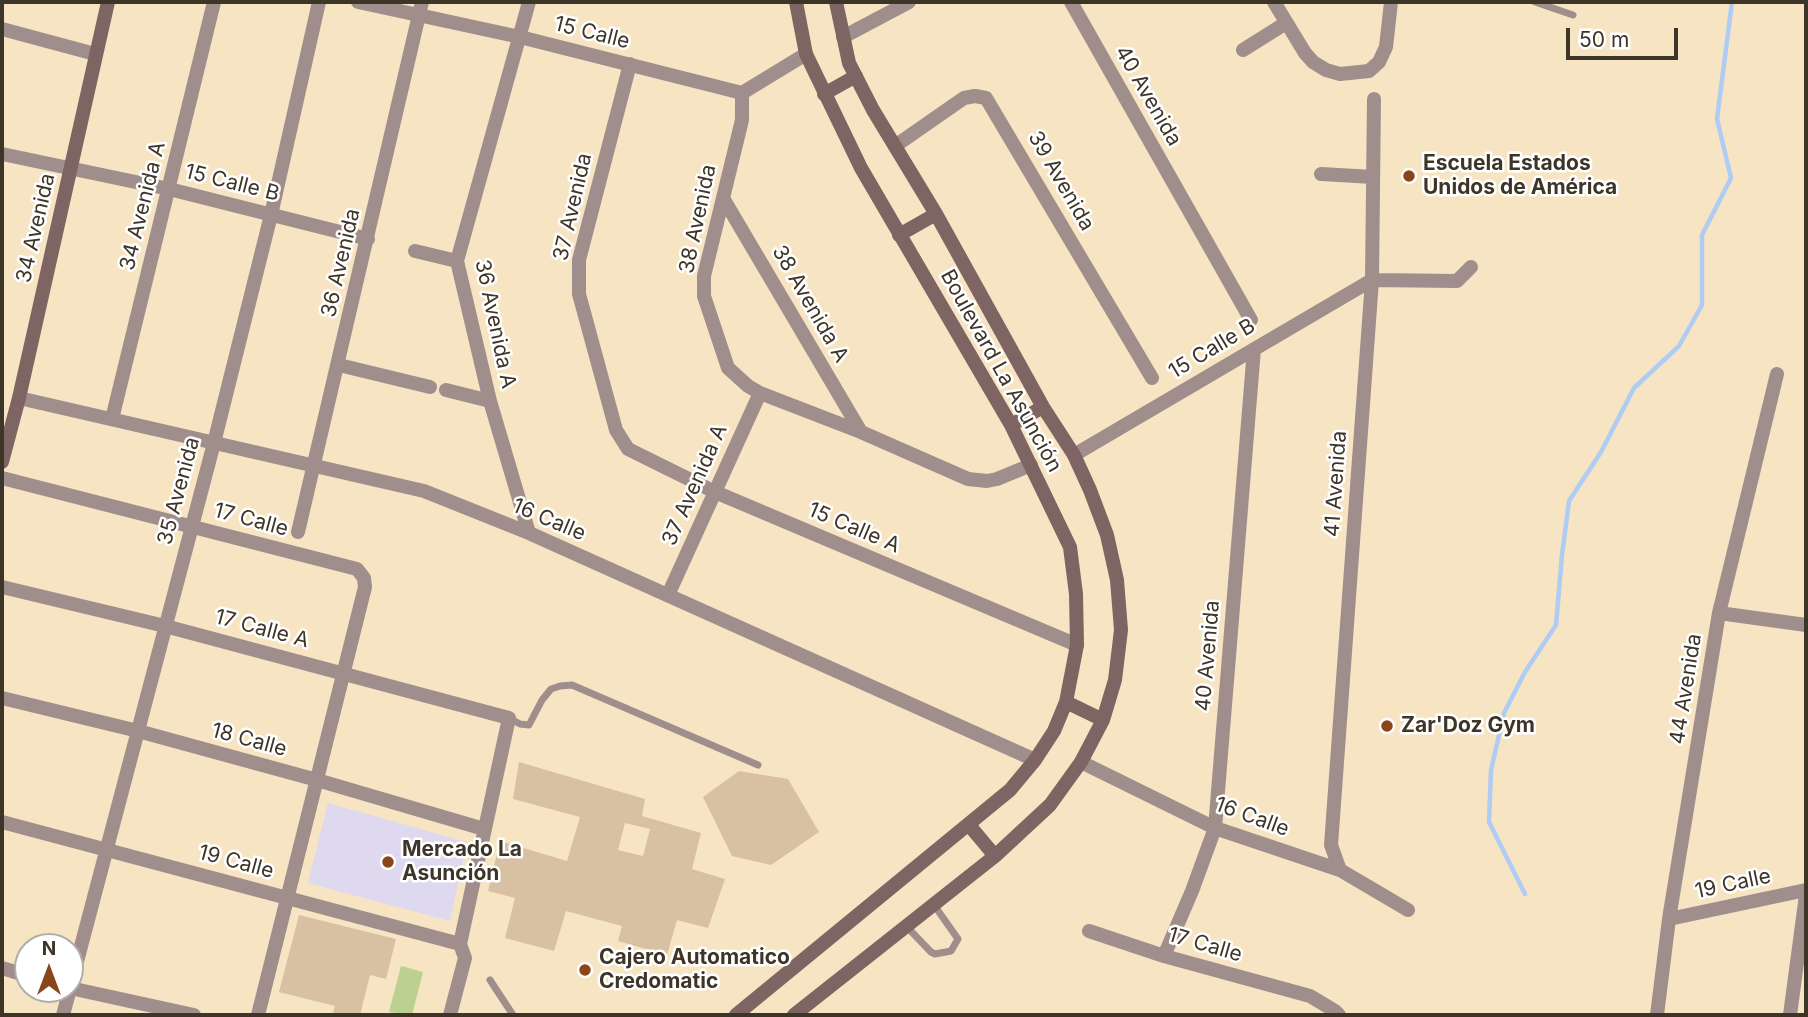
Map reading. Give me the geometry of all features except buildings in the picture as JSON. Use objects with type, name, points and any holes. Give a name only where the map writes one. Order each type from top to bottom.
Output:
[{"type":"main road","name":"34 Avenida","points":[[2,462],[19,398],[108,2]]},
{"type":"main road","name":"Boulevard La Asunción","points":[[736,1015],[747,1010],[1010,790],[1035,761],[1054,731],[1066,702],[1077,645],[1076,594],[1070,547],[1012,425],[860,168],[806,54],[796,2]]},
{"type":"main road","name":"Boulevard La Asunción","points":[[794,1015],[995,856],[1049,805],[1081,762],[1103,720],[1115,680],[1121,630],[1117,580],[1107,535],[1090,490],[1073,455],[936,214],[873,110],[849,63],[836,2]]},
{"type":"main road","points":[[824,94],[856,76]]},
{"type":"main road","points":[[899,235],[936,214]]},
{"type":"main road","points":[[1012,425],[1044,407]]},
{"type":"main road","points":[[1066,702],[1103,720]]},
{"type":"main road","points":[[969,825],[995,856]]},
{"type":"street","name":"34 Avenida A","points":[[112,419],[214,2]]},
{"type":"street","name":"35 Avenida","points":[[84,934],[214,443],[271,215],[319,2]]},
{"type":"street","name":"15 Calle","points":[[359,2],[421,8],[520,37],[743,93]]},
{"type":"street","name":"36 Avenida A","points":[[529,2],[457,261],[490,401],[530,533]]},
{"type":"street","points":[[843,37],[909,2]]},
{"type":"street","name":"40 Avenida","points":[[1070,2],[1251,320]]},
{"type":"street","points":[[1274,2],[1313,62],[1325,70],[1340,74],[1369,71],[1379,62],[1386,47],[1391,2]]},
{"type":"street","name":"36 Avenida","points":[[298,532],[421,8]]},
{"type":"street","points":[[1243,50],[1286,23]]},
{"type":"street","points":[[2,29],[95,54]]},
{"type":"street","points":[[743,93],[806,54]]},
{"type":"street","name":"37 Avenida","points":[[621,440],[579,294],[579,260],[630,64]]},
{"type":"street","name":"38 Avenida","points":[[743,93],[742,120],[707,258],[704,296],[728,368],[754,390]]},
{"type":"street","name":"39 Avenida","points":[[895,146],[964,98],[986,98],[1152,378]]},
{"type":"street","name":"41 Avenida","points":[[1340,870],[1331,845],[1372,280],[1374,99]]},
{"type":"street","name":"15 Calle B","points":[[2,154],[169,189],[368,239]]},
{"type":"street","points":[[1321,174],[1373,177]]},
{"type":"street","name":"38 Avenida A","points":[[723,198],[860,432]]},
{"type":"street","points":[[415,251],[457,261]]},
{"type":"street","points":[[1372,280],[1457,281],[1471,267]]},
{"type":"street","name":"15 Calle B","points":[[1073,455],[1372,280]]},
{"type":"street","name":"40 Avenida","points":[[1164,956],[1215,828],[1254,349]]},
{"type":"street","points":[[339,365],[430,387]]},
{"type":"street","name":"44 Avenida","points":[[1657,1015],[1669,919],[1719,613],[1777,374]]},
{"type":"street","points":[[446,390],[490,401]]},
{"type":"street","points":[[754,390],[968,479],[997,480],[1031,465]]},
{"type":"street","name":"37 Avenida A","points":[[668,595],[715,492],[754,390]]},
{"type":"street","name":"16 Calle","points":[[19,398],[424,491],[530,533],[1035,761]]},
{"type":"street","name":"15 Calle A","points":[[621,440],[628,449],[715,492],[1077,645]]},
{"type":"street","name":"17 Calle","points":[[2,478],[357,569],[364,578],[365,587],[344,672]]},
{"type":"street","name":"17 Calle A","points":[[2,587],[344,672],[509,718]]},
{"type":"street","points":[[1719,613],[1806,625]]},
{"type":"street","points":[[258,1015],[344,672]]},
{"type":"street","name":"18 Calle","points":[[2,698],[138,731],[484,829]]},
{"type":"street","points":[[450,1015],[465,958],[460,944],[509,718]]},
{"type":"street","name":"16 Calle","points":[[1081,762],[1215,828],[1340,870],[1408,910]]},
{"type":"street","name":"19 Calle","points":[[2,822],[460,944]]},
{"type":"street","points":[[1790,1015],[1806,892]]},
{"type":"street","name":"19 Calle","points":[[1669,919],[1806,892]]},
{"type":"street","name":"17 Calle","points":[[1089,931],[1164,956],[1310,996],[1339,1015]]},
{"type":"street","points":[[84,991],[194,1015]]},
{"type":"lane","points":[[1535,2],[1573,15]]},
{"type":"lane","points":[[509,718],[520,724],[530,725],[551,690],[572,685],[758,765]]},
{"type":"lane","points":[[906,926],[935,954],[951,951],[958,939],[934,905]]},
{"type":"lane","points":[[490,980],[513,1015]]},
{"type":"shaded area","name":"Mercado La Asunción","points":[[328,803],[467,842],[450,921],[308,883]]},
{"type":"green space","points":[[401,966],[423,972],[412,1015],[389,1012]]},
{"type":"waterway","points":[[1525,894],[1489,822],[1491,770],[1504,713],[1525,672],[1556,625],[1569,501],[1601,452],[1634,388],[1679,346],[1702,305],[1702,235],[1731,178],[1717,119],[1732,2]]},
{"type":"place","name":"Escuela Estados Unidos de América","points":[[1409,176]]},
{"type":"place","name":"Zar'Doz Gym","points":[[1387,726]]},
{"type":"place","name":"Mercado La Asunción","points":[[388,862]]},
{"type":"place","name":"Cajero Automatico Credomatic","points":[[585,970]]}]
